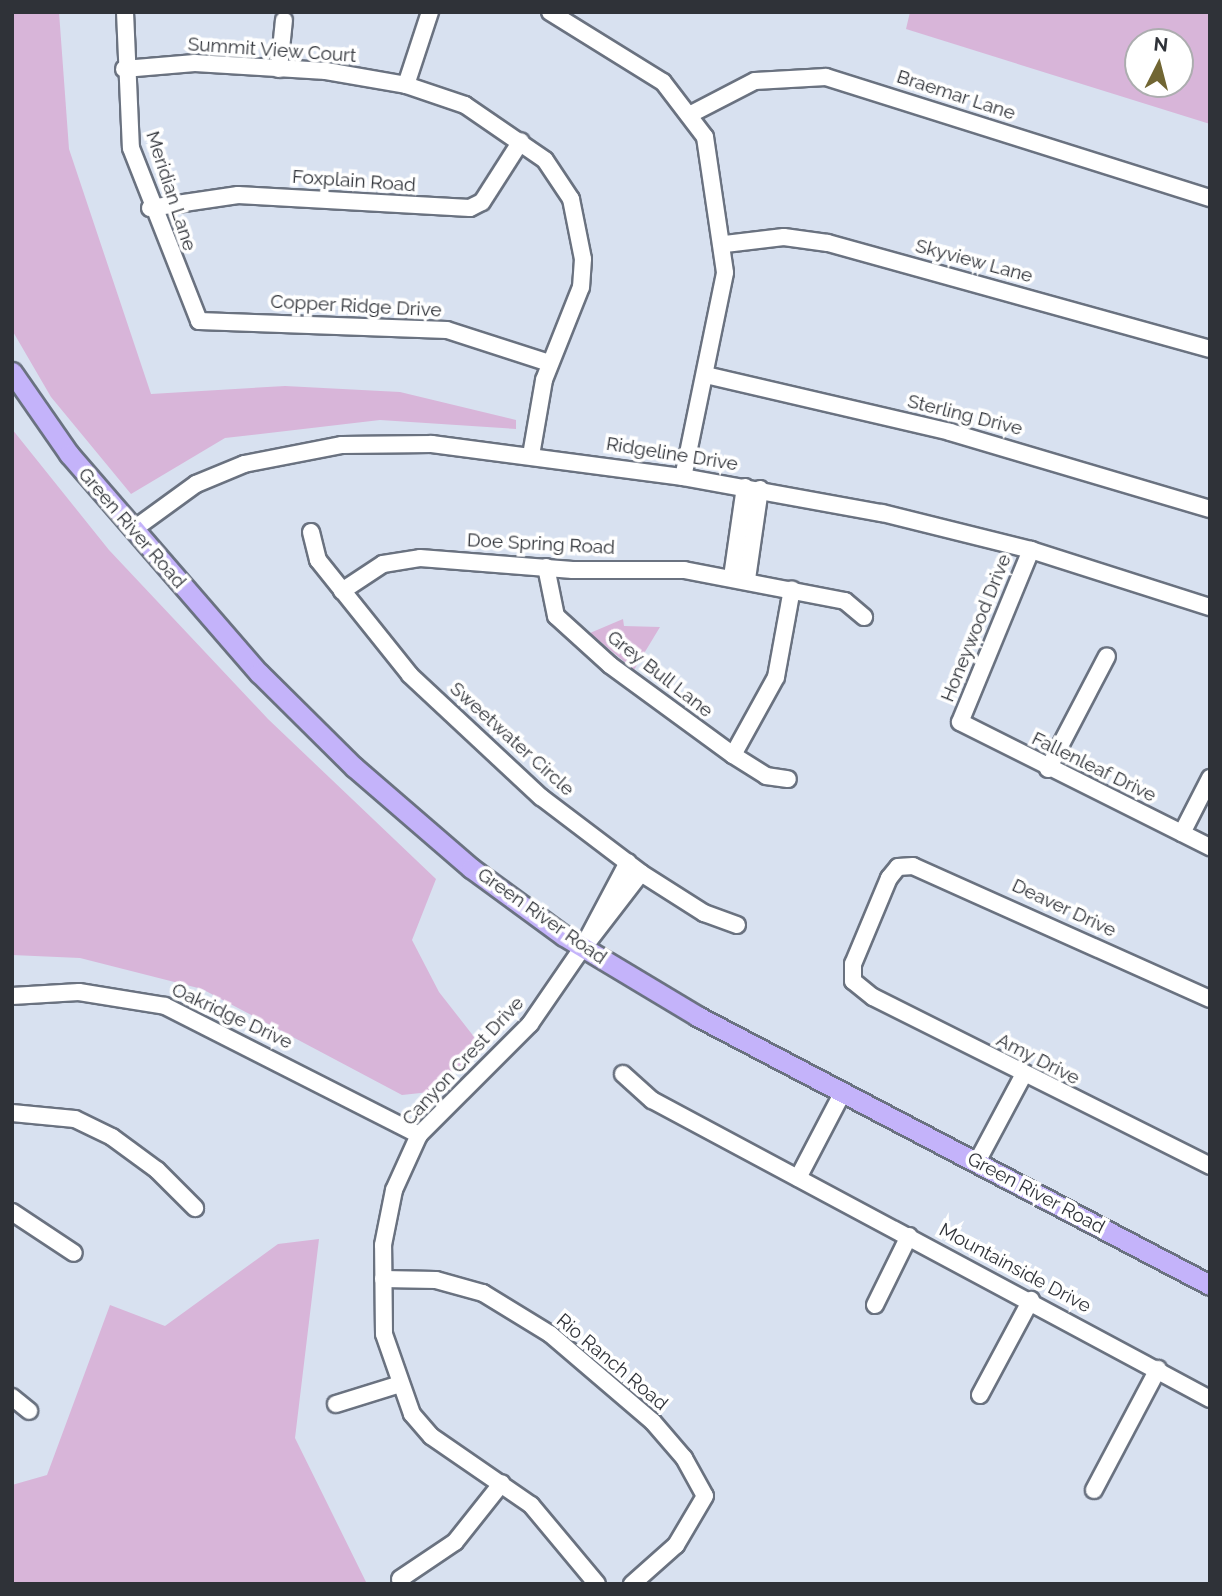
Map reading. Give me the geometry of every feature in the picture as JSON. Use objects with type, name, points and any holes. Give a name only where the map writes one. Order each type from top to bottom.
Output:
[{"type":"main road","name":"Green River Road","points":[[12,372],[69,454],[259,673],[354,767],[451,852],[583,947],[844,1092],[1210,1285]]},
{"type":"street","name":"Meridian Lane","points":[[125,12],[124,69],[131,148],[150,208],[199,321]]},
{"type":"street","points":[[406,85],[430,12]]},
{"type":"street","points":[[550,12],[663,82],[691,114],[705,137],[725,244],[722,299],[683,477]]},
{"type":"street","points":[[279,69],[284,20]]},
{"type":"street","name":"Summit View Court","points":[[124,69],[195,63],[279,69],[406,85],[465,105],[545,160],[565,190],[582,241],[581,287],[549,363],[531,455]]},
{"type":"street","name":"Braemar Lane","points":[[691,114],[755,81],[826,77],[1210,198]]},
{"type":"street","name":"Foxplain Road","points":[[150,208],[238,195],[470,208],[482,202],[521,141]]},
{"type":"street","name":"Skyview Lane","points":[[725,244],[784,237],[828,243],[1210,349]]},
{"type":"street","name":"Copper Ridge Drive","points":[[199,321],[447,331],[549,363]]},
{"type":"street","name":"Sterling Drive","points":[[706,375],[963,435],[1210,509]]},
{"type":"street","name":"Ridgeline Drive","points":[[134,529],[196,484],[294,453],[387,443],[531,455],[752,488],[1031,551],[1210,607]]},
{"type":"street","points":[[739,578],[752,488]]},
{"type":"street","name":"Sweetwater Circle","points":[[312,532],[318,560],[410,675],[541,797],[641,873],[704,913],[737,925]]},
{"type":"street","name":"Honeywood Drive","points":[[960,722],[1031,551]]},
{"type":"street","name":"Doe Spring Road","points":[[342,591],[383,564],[420,558],[739,578],[845,601],[864,617]]},
{"type":"street","name":"Grey Bull Lane","points":[[546,567],[556,616],[671,714],[766,776],[788,779]]},
{"type":"street","points":[[733,755],[776,677],[792,589]]},
{"type":"street","points":[[1048,769],[1107,656]]},
{"type":"street","name":"Fallenleaf Drive","points":[[960,722],[1048,769],[1210,847]]},
{"type":"street","points":[[1182,833],[1210,778]]},
{"type":"street","name":"Canyon Crest Drive","points":[[583,947],[628,862]]},
{"type":"street","name":"Deaver Drive","points":[[853,981],[853,964],[898,867],[913,866],[997,900],[1210,999]]},
{"type":"street","name":"Canyon Crest Drive","points":[[597,1584],[557,1530],[502,1483],[432,1436],[397,1385],[384,1334],[383,1279],[387,1218],[419,1135],[514,1043],[583,947],[641,873]]},
{"type":"street","name":"Amy Drive","points":[[853,981],[1023,1076],[1210,1166]]},
{"type":"street","name":"Oakridge Drive","points":[[12,996],[79,992],[165,1006],[419,1135]]},
{"type":"street","name":"Mountainside Drive","points":[[623,1074],[652,1100],[1031,1300],[1210,1399]]},
{"type":"street","points":[[977,1162],[1023,1076]]},
{"type":"street","points":[[799,1178],[844,1092]]},
{"type":"street","points":[[12,1113],[75,1119],[112,1137],[157,1170],[195,1208]]},
{"type":"street","points":[[12,1212],[74,1252]]},
{"type":"street","points":[[875,1304],[909,1236]]},
{"type":"street","name":"Rio Ranch Road","points":[[383,1279],[436,1280],[483,1293],[550,1334],[653,1422],[684,1458],[705,1496],[676,1545],[632,1584]]},
{"type":"street","points":[[980,1395],[1031,1300]]},
{"type":"street","points":[[1094,1490],[1158,1369]]},
{"type":"street","points":[[336,1404],[397,1385]]},
{"type":"street","points":[[12,1397],[29,1411]]},
{"type":"street","points":[[400,1579],[455,1542],[502,1483]]},
{"type":"shaded area","points":[[12,12],[59,12],[69,149],[151,394],[285,386],[400,392],[516,420],[516,429],[380,420],[225,438],[131,494],[51,397],[12,330]]},
{"type":"shaded area","points":[[910,12],[1210,12],[1210,124],[1127,98],[1194,98],[1194,28],[1124,28],[1124,97],[906,29]]},
{"type":"shaded area","points":[[12,429],[109,550],[268,719],[436,879],[412,940],[439,992],[482,1047],[430,1092],[402,1095],[202,989],[80,958],[12,955]]},
{"type":"shaded area","points":[[623,619],[624,626],[660,627],[634,670],[590,633]]},
{"type":"shaded area","points":[[319,1239],[295,1438],[367,1584],[12,1584],[12,1485],[47,1475],[110,1305],[165,1326],[278,1244]]}]
